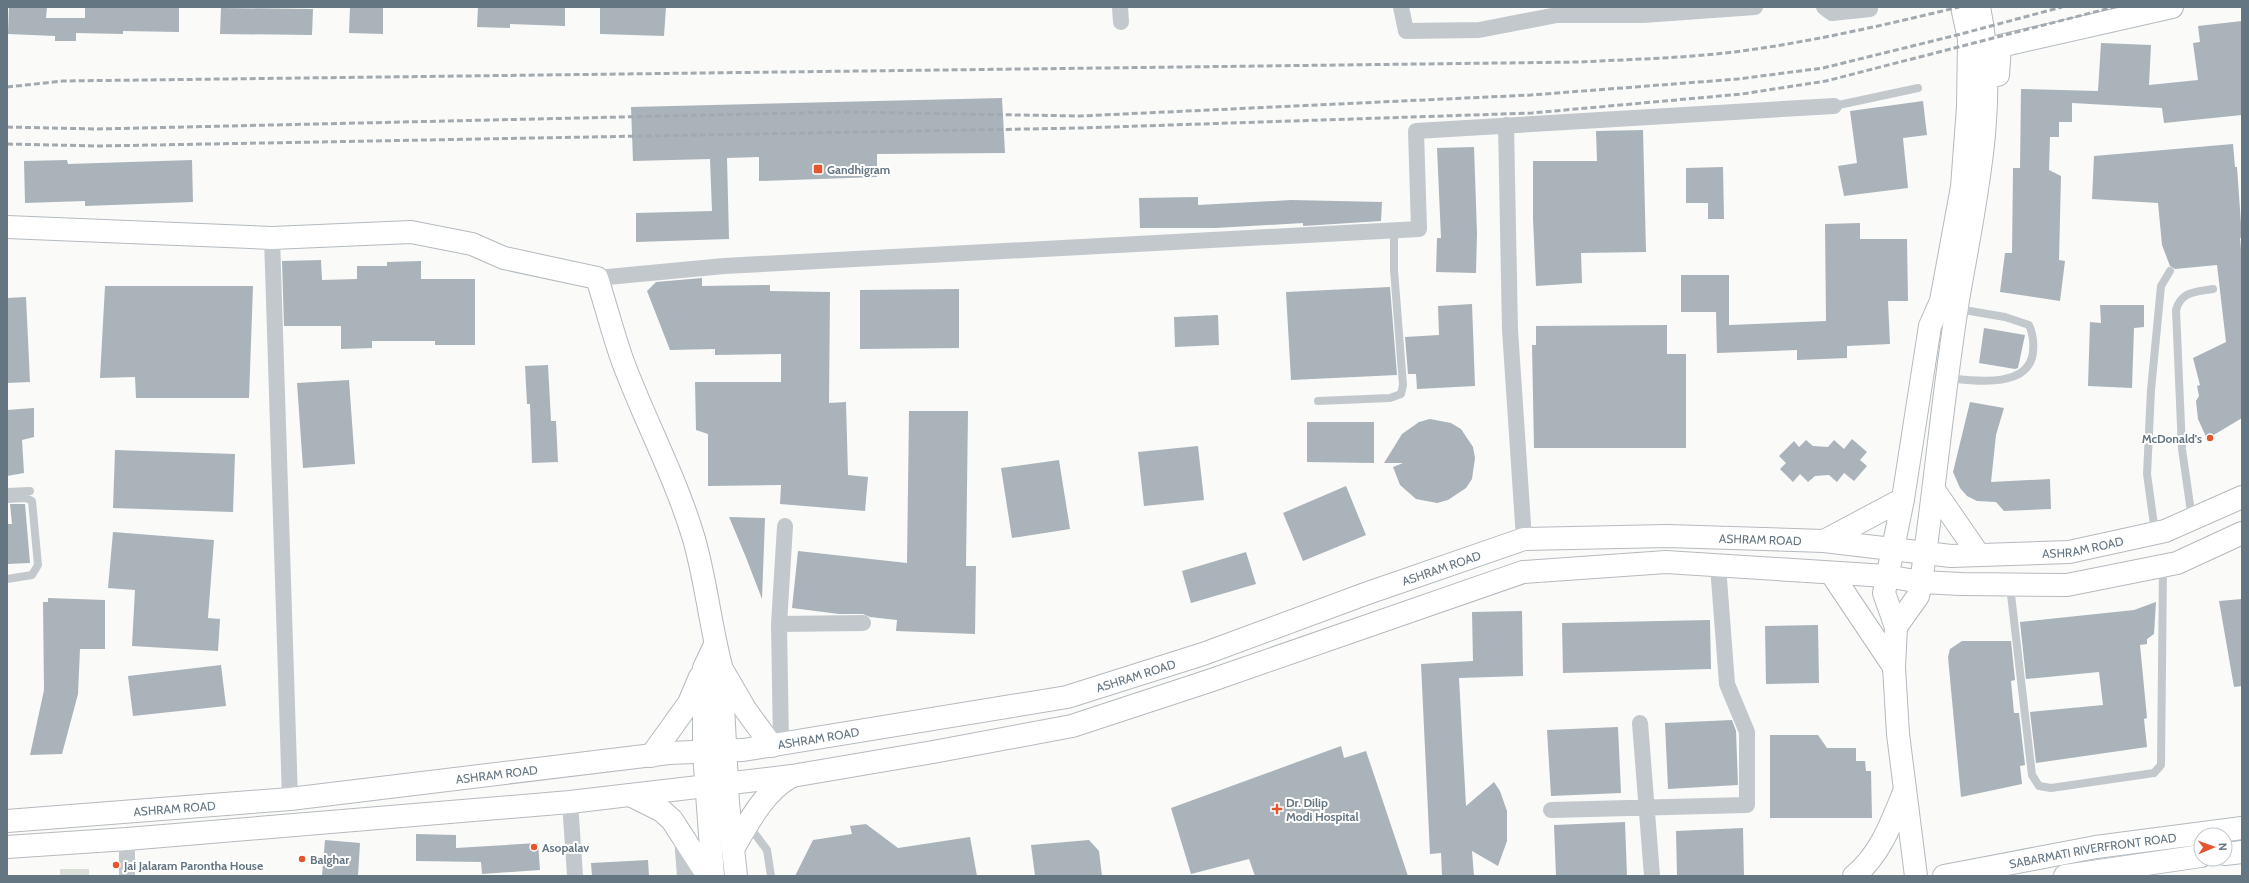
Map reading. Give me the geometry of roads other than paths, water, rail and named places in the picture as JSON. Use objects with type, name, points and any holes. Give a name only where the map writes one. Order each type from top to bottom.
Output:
[{"type":"main road","points":[[1916,876],[1898,734],[1894,667],[1896,627],[1884,593],[1886,576],[1903,499],[1930,326],[1941,301],[1962,187],[1968,107],[1969,39],[1962,7]]},
{"type":"main road","points":[[1896,627],[1918,596],[1921,582],[1958,305],[1978,189],[1985,108],[1985,38],[1979,7]]},
{"type":"main road","points":[[1958,305],[1973,286],[1989,190],[1995,133],[2000,46],[2172,7]]},
{"type":"main road","points":[[7,227],[272,238],[411,232],[472,244],[504,258],[597,278],[623,362],[662,455],[694,539],[707,593],[715,645],[704,752],[714,876]]},
{"type":"main road","points":[[1934,490],[1979,555]]},
{"type":"main road","name":"ASHRAM ROAD","points":[[7,821],[290,799],[651,756],[777,746],[1067,697],[1203,654],[1365,594],[1524,539],[1667,536],[1824,541],[1951,556],[2069,552],[2155,533],[2192,519],[2242,497]]},
{"type":"main road","points":[[1824,541],[1903,499]]},
{"type":"main road","points":[[7,847],[127,839],[570,802],[792,776],[1072,726],[1209,681],[1523,572],[1666,562],[1886,576],[1921,582],[2067,585],[2177,563],[2242,534]]},
{"type":"main road","points":[[1831,573],[1894,667]]},
{"type":"main road","points":[[712,667],[745,709],[777,746]]},
{"type":"main road","points":[[712,667],[725,750],[736,876]]},
{"type":"main road","points":[[651,756],[689,703],[712,667]]},
{"type":"main road","points":[[733,849],[748,824],[779,783],[792,776]]},
{"type":"main road","points":[[1854,876],[1869,863],[1880,844],[1905,789]]},
{"type":"main road","points":[[630,795],[662,811],[682,835],[708,876]]},
{"type":"main road","name":"SABARMATI RIVERFRONT ROAD","points":[[1944,876],[2096,847],[2242,828]]},
{"type":"main road","name":"SABARMATI RIVERFRONT ROAD","points":[[2066,876],[2091,874],[2193,857]]},
{"type":"street","points":[[1401,7],[1406,31],[1479,30],[1557,15],[1755,7]]},
{"type":"street","points":[[1824,7],[1832,13],[1870,9]]},
{"type":"street","points":[[597,278],[777,263],[1419,229],[1416,131],[1834,106]]},
{"type":"street","points":[[1506,125],[1510,330],[1524,539]]},
{"type":"street","points":[[272,238],[290,799]]},
{"type":"street","points":[[777,746],[779,624],[785,526]]},
{"type":"street","points":[[1550,810],[1747,805],[1747,732],[1727,684],[1718,566]]},
{"type":"street","points":[[779,624],[863,623]]},
{"type":"street","points":[[1640,723],[1648,807],[1652,876]]},
{"type":"street","points":[[570,802],[575,876]]},
{"type":"street","points":[[682,835],[685,876]]},
{"type":"street","points":[[127,839],[127,876]]},
{"type":"lane","points":[[1834,106],[1918,88]]},
{"type":"lane","points":[[1318,401],[1390,398],[1401,394],[1403,385],[1394,270],[1394,231]]},
{"type":"lane","points":[[2155,533],[2147,474],[2151,390],[2161,286],[2170,271]]},
{"type":"lane","points":[[2192,519],[2182,449],[2176,310],[2181,297],[2186,294],[2213,289]]},
{"type":"lane","points":[[1948,378],[1971,380],[2006,379],[2026,370],[2032,360],[2033,341],[2029,325],[1958,305]]},
{"type":"lane","points":[[7,492],[30,491]]},
{"type":"lane","points":[[7,499],[26,498],[32,502],[38,565],[32,575],[7,579]]},
{"type":"lane","points":[[2010,584],[2032,775],[2039,786],[2051,788],[2154,773],[2161,765],[2163,566]]},
{"type":"lane","points":[[748,824],[767,850],[771,876]]},
{"type":"railway","points":[[7,87],[63,81],[1580,62],[1686,57],[1749,50],[1854,31],[1959,7]]},
{"type":"railway","points":[[7,127],[97,129],[841,112],[1080,116],[1531,95],[1738,79],[1823,68],[2062,7]]},
{"type":"railway","points":[[7,144],[99,146],[1081,128],[1532,113],[1742,94],[1826,81],[2114,7]]},
{"type":"place","name":"Gandhigram","points":[[818,169]]},
{"type":"place","name":"McDonald's","points":[[2210,438]]},
{"type":"place","name":"Dr. Dilip Modi Hospital","points":[[1277,809]]},
{"type":"place","name":"Asopalav","points":[[534,847]]},
{"type":"place","name":"Balghar","points":[[302,859]]},
{"type":"place","name":"Jai Jalaram Parontha House","points":[[116,865]]}]
